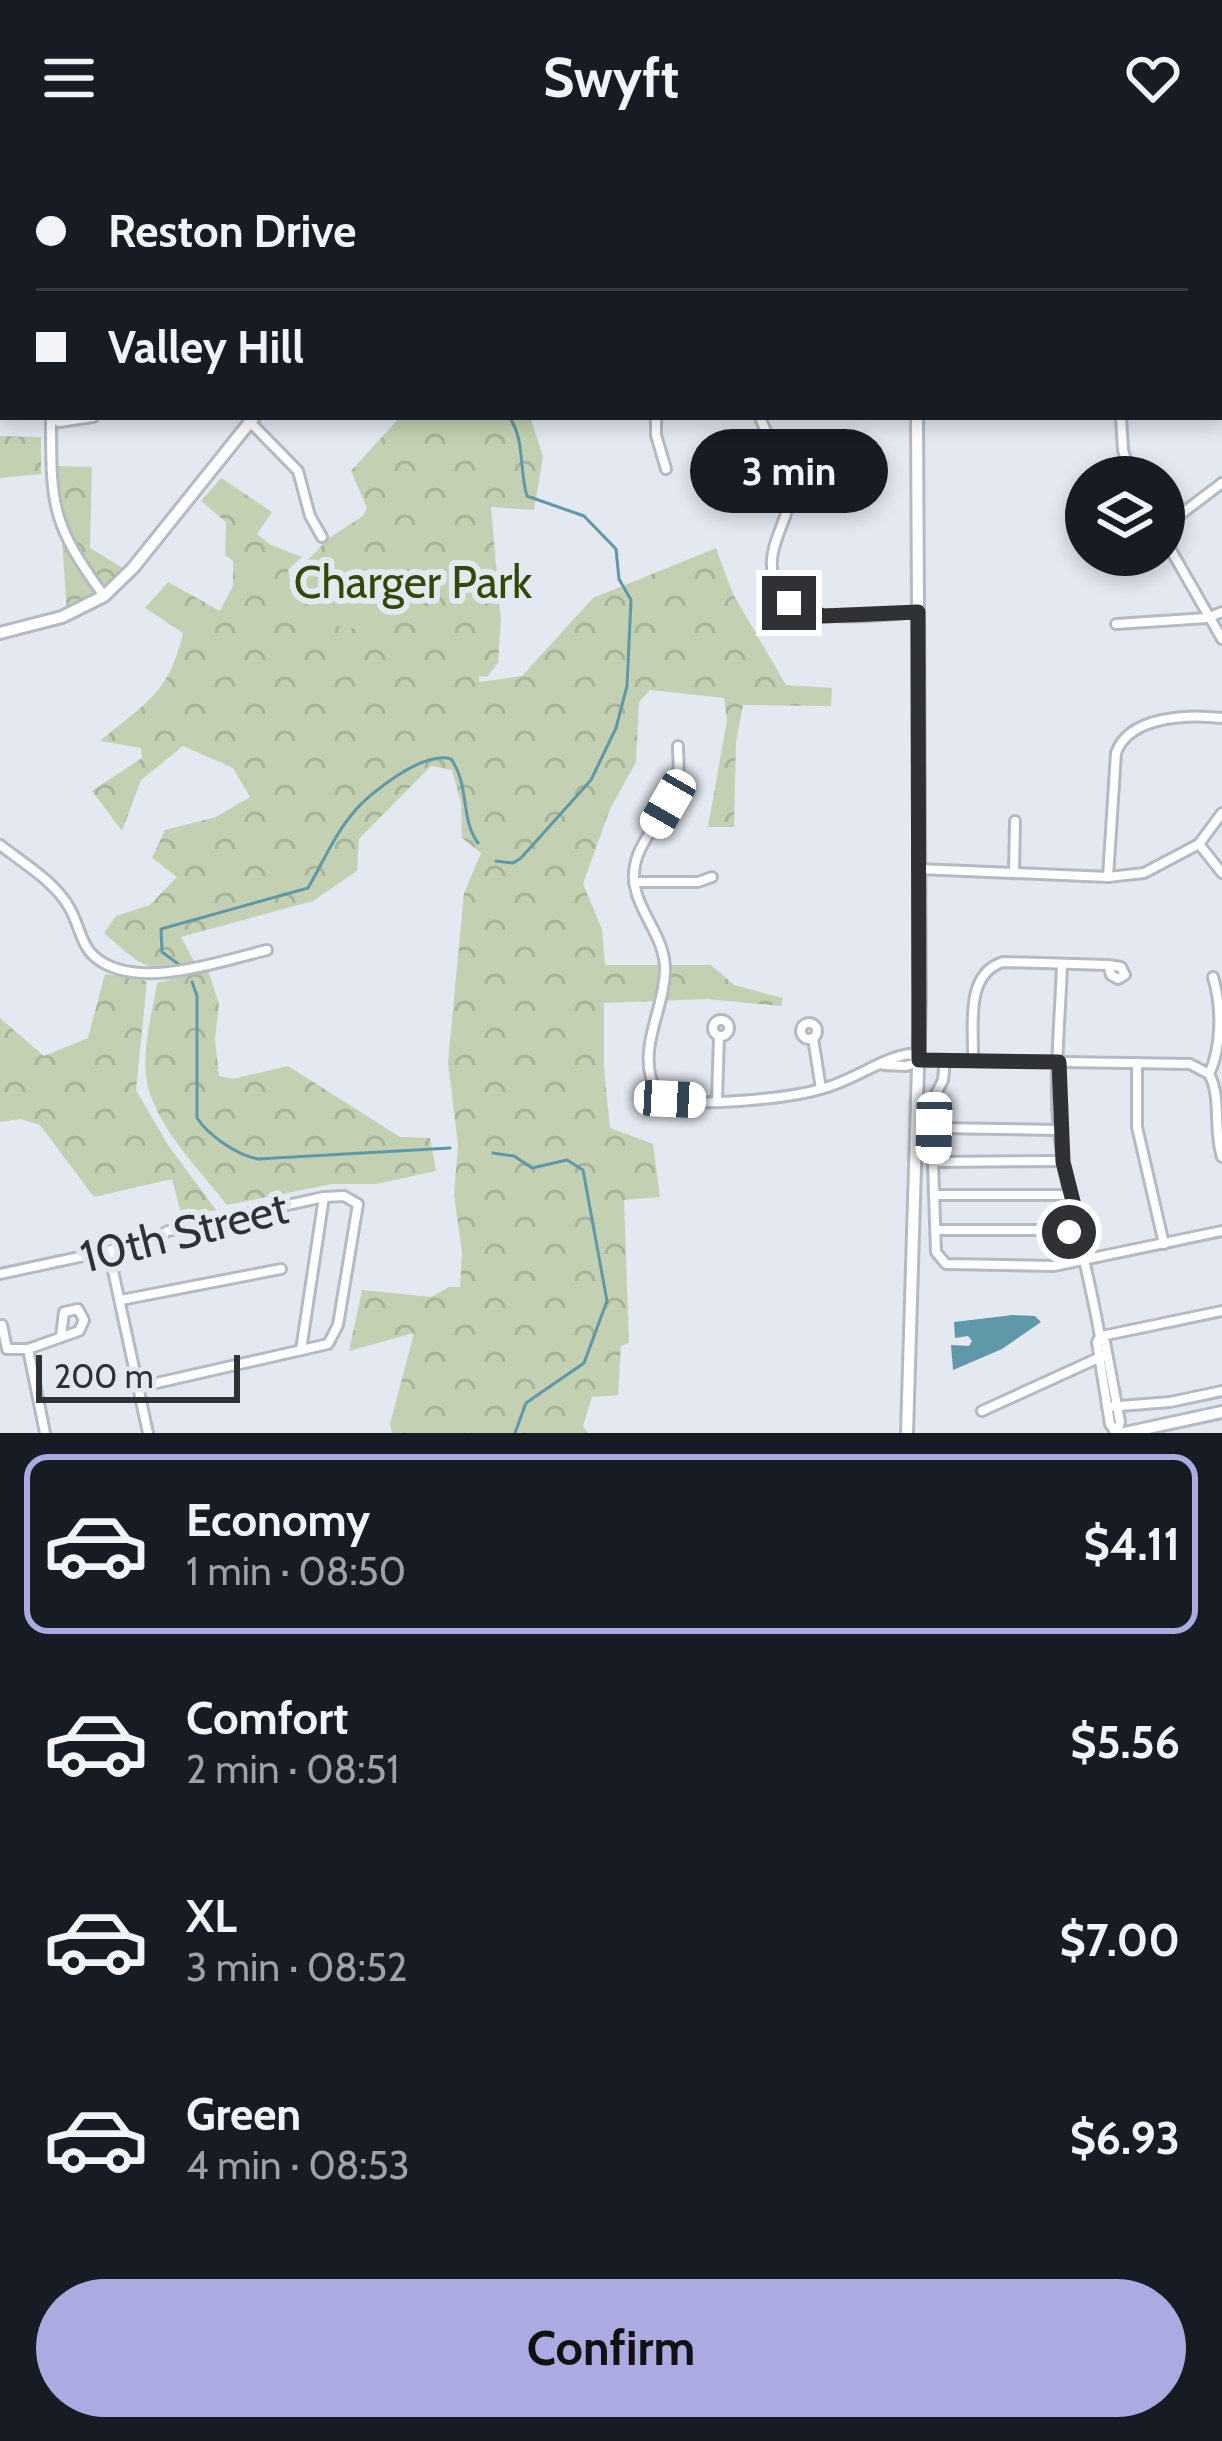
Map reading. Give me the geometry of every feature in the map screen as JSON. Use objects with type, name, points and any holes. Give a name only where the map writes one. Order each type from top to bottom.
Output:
[{"type":"main road","points":[[0,633],[62,617],[104,596],[133,568],[252,420]]},
{"type":"main road","points":[[907,1433],[919,1060],[917,420]]},
{"type":"main road","points":[[1119,1433],[1222,1412]]},
{"type":"street","points":[[52,420],[53,510],[68,546],[104,596]]},
{"type":"street","points":[[252,420],[298,471],[310,516],[322,537]]},
{"type":"street","points":[[656,420],[666,469]]},
{"type":"street","points":[[761,420],[789,483],[790,503],[772,560],[781,593],[798,608],[823,616],[918,612]]},
{"type":"street","points":[[1121,420],[1125,456]]},
{"type":"street","points":[[1185,511],[1222,483]]},
{"type":"street","points":[[1184,576],[1222,639]]},
{"type":"street","points":[[1116,624],[1207,618],[1222,612]]},
{"type":"street","points":[[1108,877],[1118,745],[1129,733],[1157,722],[1222,718]]},
{"type":"street","points":[[678,746],[676,788],[640,852],[634,881],[665,953],[664,998],[650,1050],[652,1083],[660,1094],[670,1099],[717,1100],[821,1089],[883,1065],[893,1056],[909,1054],[919,1060],[1190,1064],[1209,1074],[1216,1087],[1222,1157]]},
{"type":"street","points":[[919,868],[1108,877],[1144,873],[1198,844],[1222,813]]},
{"type":"street","points":[[1015,821],[1015,873]]},
{"type":"street","points":[[0,844],[68,904],[84,943],[109,964],[165,975],[267,950]]},
{"type":"street","points":[[1198,844],[1222,872]]},
{"type":"street","points":[[634,881],[698,882],[712,877]]},
{"type":"street","points":[[973,1060],[975,990],[982,974],[1003,962],[1108,965]]},
{"type":"street","points":[[1062,964],[1059,1130],[1119,1433]]},
{"type":"street","points":[[1209,1074],[1221,1046],[1220,1001],[1213,977]]},
{"type":"street","points":[[717,1100],[719,1036]]},
{"type":"street","points":[[813,1038],[821,1089]]},
{"type":"street","points":[[945,1060],[935,1096],[934,1195],[936,1252],[946,1264],[1054,1266],[1222,1231]]},
{"type":"street","points":[[1137,1063],[1137,1127],[1165,1244]]},
{"type":"street","points":[[934,1128],[1059,1130]]},
{"type":"street","points":[[934,1162],[1063,1162]]},
{"type":"street","points":[[934,1195],[1071,1195]]},
{"type":"street","points":[[139,1387],[302,1350],[325,1198]]},
{"type":"street","name":"10th Street","points":[[0,1274],[109,1252],[148,1242],[168,1231],[325,1198],[352,1198],[359,1212],[338,1325],[328,1344],[302,1350]]},
{"type":"street","points":[[936,1230],[1080,1229]]},
{"type":"street","points":[[109,1252],[148,1433]]},
{"type":"street","points":[[121,1300],[281,1269]]},
{"type":"street","points":[[1100,1337],[1222,1311]]},
{"type":"street","points":[[2,1325],[7,1349],[28,1349],[61,1336]]},
{"type":"street","points":[[28,1349],[45,1433]]},
{"type":"street","points":[[982,1411],[1103,1355]]},
{"type":"street","points":[[1112,1407],[1222,1391]]},
{"type":"green space","name":"Charger Park","points":[[397,420],[531,420],[543,456],[534,510],[491,507],[501,620],[498,663],[487,677],[479,676],[479,682],[522,676],[593,598],[716,548],[733,594],[786,685],[832,688],[831,706],[743,705],[736,742],[734,827],[708,827],[727,720],[724,698],[650,690],[639,702],[636,762],[610,809],[583,884],[602,929],[605,965],[711,965],[734,985],[783,998],[781,1006],[707,999],[604,1003],[610,1128],[653,1144],[660,1197],[624,1200],[629,1343],[621,1346],[618,1395],[592,1397],[583,1426],[588,1433],[392,1433],[390,1424],[414,1333],[349,1351],[362,1290],[431,1297],[460,1287],[462,1252],[454,1195],[458,1145],[448,1062],[464,893],[481,853],[462,838],[461,803],[452,770],[431,766],[359,839],[357,871],[313,901],[181,937],[195,963],[164,968],[144,964],[104,933],[116,916],[150,905],[177,877],[152,858],[165,830],[216,817],[250,797],[233,768],[183,746],[141,780],[122,831],[92,791],[142,758],[141,748],[100,741],[153,696],[177,654],[183,633],[145,608],[168,582],[220,611],[233,586],[233,561],[225,555],[226,522],[201,501],[221,478],[272,512],[257,534],[302,557],[288,570],[290,578],[329,538],[363,516],[367,508],[351,471]]},
{"type":"green space","points":[[0,436],[41,437],[41,474],[0,478]]},
{"type":"green space","points":[[57,466],[92,467],[90,548],[126,570],[94,606],[67,613]]},
{"type":"green space","points":[[357,557],[363,560],[389,621],[360,629],[323,618],[297,583]]},
{"type":"green space","points":[[208,970],[219,1004],[215,1039],[219,1076],[233,1079],[288,1066],[400,1137],[430,1138],[436,1171],[376,1184],[332,1184],[227,1205],[171,1134],[146,1075],[157,983]]},
{"type":"green space","points":[[105,974],[147,981],[136,1090],[168,1145],[216,1210],[182,1217],[172,1179],[94,1197],[40,1125],[20,1119],[0,1122],[0,1018],[44,1056],[88,1038]]},
{"type":"water","points":[[1035,1316],[1041,1322],[1002,1349],[953,1370],[951,1345],[969,1346],[972,1341],[968,1336],[955,1338],[954,1322]]},
{"type":"waterway","points":[[496,861],[513,863],[521,858],[591,780],[616,728],[627,686],[631,600],[619,579],[616,549],[584,516],[527,496],[511,420]]},
{"type":"waterway","points":[[181,966],[162,952],[161,929],[308,888],[340,830],[361,804],[385,784],[427,761],[451,759],[478,843]]},
{"type":"waterway","points":[[192,982],[197,996],[197,1118],[224,1144],[258,1159],[450,1148]]},
{"type":"waterway","points":[[493,1153],[514,1156],[532,1168],[567,1160],[583,1170],[607,1301],[584,1363],[526,1403],[515,1433]]},
{"type":"route","points":[[789,603],[823,616],[918,612],[919,1060],[1059,1062],[1063,1162],[1080,1229],[1069,1232]]}]
